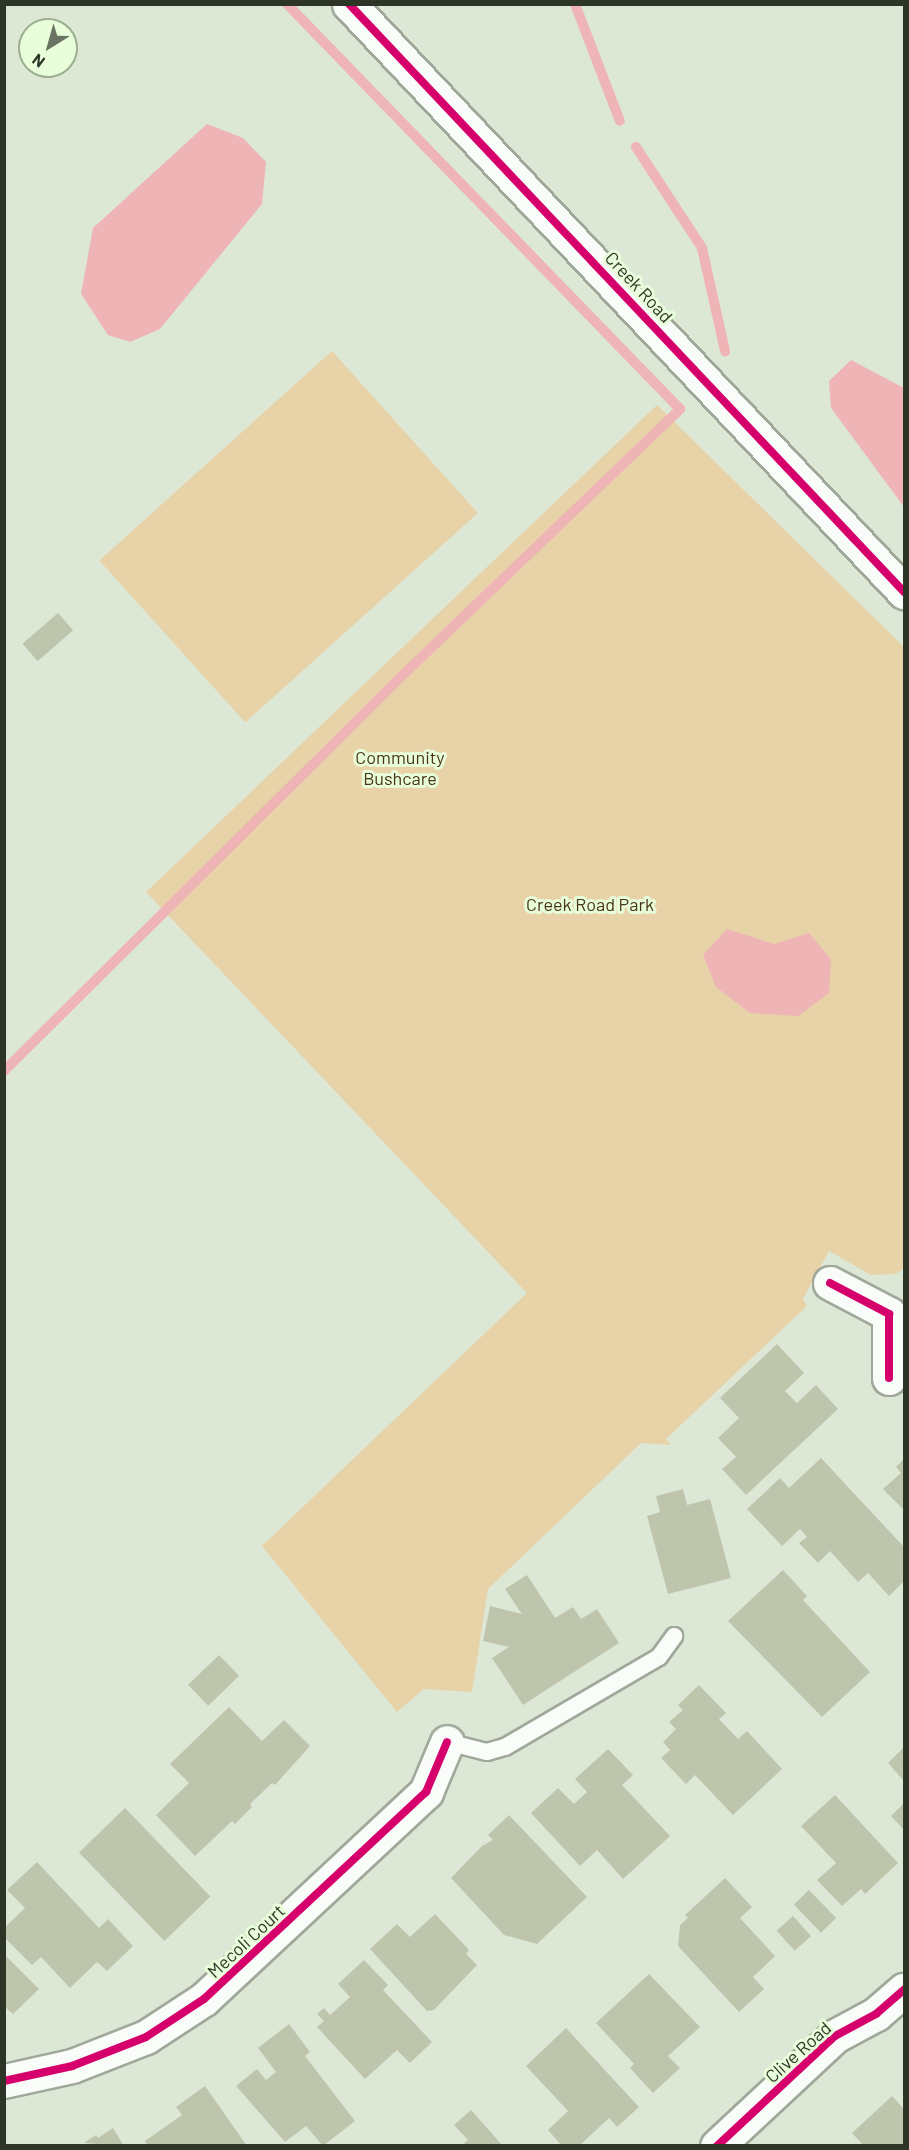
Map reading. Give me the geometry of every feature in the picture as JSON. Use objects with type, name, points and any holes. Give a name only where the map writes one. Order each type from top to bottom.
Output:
[{"type":"street","name":"Creek Road","points":[[349,4],[904,592]]},
{"type":"street","points":[[830,1283],[897,1309],[889,1378]]},
{"type":"street","name":"Mecoli Court","points":[[4,2081],[72,2066],[146,2037],[204,1999],[426,1792],[447,1742]]},
{"type":"street","name":"Clive Road","points":[[717,2145],[835,2036],[903,1996]]},
{"type":"lane","name":"Mecoli Court","points":[[447,1742],[487,1752],[505,1747],[659,1657],[674,1636]]},
{"type":"green space","points":[[332,351],[478,513],[245,722],[99,560]]},
{"type":"green space","name":"Creek Road Park","points":[[657,405],[904,647],[904,1268],[896,1274],[871,1275],[829,1251],[803,1299],[807,1306],[666,1439],[671,1445],[641,1443],[488,1589],[472,1692],[424,1689],[397,1712],[262,1546],[527,1293],[146,892]]},
{"type":"shaded area","points":[[207,124],[243,138],[266,162],[262,204],[160,329],[130,342],[108,335],[81,294],[93,228]]},
{"type":"shaded area","points":[[851,360],[904,388],[904,507],[831,408],[829,381]]},
{"type":"shaded area","points":[[727,929],[774,944],[809,933],[831,959],[829,993],[798,1016],[750,1013],[716,987],[703,955]]},
{"type":"building","points":[[58,613],[73,630],[38,661],[23,644]]},
{"type":"building","points":[[777,1344],[804,1373],[785,1391],[797,1403],[816,1385],[838,1409],[746,1495],[722,1469],[736,1457],[718,1438],[739,1418],[720,1398]]},
{"type":"building","points":[[821,1458],[904,1547],[904,1581],[889,1596],[868,1573],[858,1582],[830,1551],[818,1563],[799,1543],[807,1537],[800,1529],[782,1546],[747,1509],[780,1478],[789,1488]]},
{"type":"building","points":[[904,1459],[903,1509],[883,1489],[901,1473],[896,1467]]},
{"type":"building","points":[[683,1489],[687,1505],[710,1499],[731,1578],[668,1594],[647,1516],[660,1512],[656,1496]]},
{"type":"building","points":[[783,1570],[807,1596],[803,1600],[870,1672],[822,1717],[728,1621]]},
{"type":"building","points":[[527,1575],[555,1618],[573,1607],[581,1619],[597,1609],[619,1643],[523,1705],[492,1658],[509,1647],[483,1641],[490,1606],[522,1614],[505,1589]]},
{"type":"building","points":[[219,1655],[239,1676],[208,1706],[188,1685]]},
{"type":"building","points":[[699,1685],[726,1713],[719,1719],[738,1739],[747,1731],[782,1769],[733,1815],[695,1775],[686,1784],[661,1758],[670,1750],[663,1742],[676,1729],[669,1722],[683,1710],[678,1705]]},
{"type":"building","points":[[229,1707],[262,1741],[284,1720],[310,1746],[275,1785],[272,1783],[250,1804],[252,1807],[235,1824],[232,1821],[195,1856],[156,1815],[189,1783],[170,1764]]},
{"type":"building","points":[[904,1747],[904,1781],[888,1763]]},
{"type":"building","points":[[608,1749],[633,1775],[622,1785],[670,1836],[623,1879],[597,1850],[580,1866],[531,1813],[558,1788],[574,1804],[587,1792],[575,1779]]},
{"type":"building","points":[[835,1795],[898,1863],[865,1894],[861,1889],[842,1906],[817,1880],[836,1863],[801,1826]]},
{"type":"building","points":[[904,1803],[904,1830],[891,1816]]},
{"type":"building","points":[[125,1808],[210,1896],[164,1941],[79,1852]]},
{"type":"building","points":[[509,1815],[587,1897],[537,1944],[504,1935],[451,1878],[482,1846],[493,1840],[488,1835]]},
{"type":"building","points":[[37,1862],[99,1928],[108,1919],[133,1946],[107,1971],[97,1962],[70,1988],[41,1957],[32,1965],[4,1937],[4,1928],[25,1908],[7,1890]]},
{"type":"building","points":[[725,1878],[752,1907],[740,1918],[775,1956],[753,1977],[764,1989],[739,2012],[678,1946],[680,1925],[688,1918],[685,1915]]},
{"type":"building","points":[[809,1890],[836,1918],[821,1933],[794,1905]]},
{"type":"building","points":[[435,1914],[469,1950],[466,1954],[477,1965],[434,2010],[427,2011],[370,1949],[397,1924],[410,1937]]},
{"type":"building","points":[[793,1916],[811,1936],[795,1951],[777,1931]]},
{"type":"building","points":[[4,1954],[39,1989],[13,2014],[4,2006]]},
{"type":"building","points":[[364,1960],[388,1985],[383,1990],[432,2042],[410,2063],[397,2050],[365,2079],[317,2027],[324,2021],[317,2014],[324,2008],[330,2015],[350,1997],[338,1984]]},
{"type":"building","points":[[649,1974],[700,2027],[668,2056],[680,2068],[653,2093],[630,2068],[634,2064],[596,2023]]},
{"type":"building","points":[[289,2024],[310,2052],[305,2056],[355,2121],[323,2146],[306,2126],[285,2142],[236,2086],[257,2069],[266,2080],[276,2072],[258,2048]]},
{"type":"building","points":[[566,2028],[639,2107],[617,2127],[609,2118],[579,2146],[562,2146],[548,2130],[568,2111],[526,2066]]},
{"type":"building","points":[[205,2086],[247,2146],[148,2146],[145,2141],[182,2115],[176,2107]]},
{"type":"building","points":[[892,2096],[904,2109],[904,2146],[864,2146],[852,2133]]},
{"type":"building","points":[[471,2110],[503,2146],[461,2146],[468,2140],[454,2125]]},
{"type":"building","points":[[113,2128],[124,2146],[84,2143],[96,2135],[98,2138]]},
{"type":"waterway","points":[[4,1071],[406,672],[680,409],[287,4]]},
{"type":"waterway","points":[[575,4],[620,121]]},
{"type":"waterway","points":[[636,147],[702,248],[725,351]]},
{"type":"cycle path","points":[[349,4],[904,592]]},
{"type":"cycle path","points":[[830,1283],[889,1314],[889,1378]]},
{"type":"cycle path","points":[[4,2081],[72,2066],[146,2037],[204,1999],[426,1792],[447,1742]]},
{"type":"cycle path","points":[[717,2146],[835,2036],[876,2014],[904,1990]]},
{"type":"park label","name":"Community Bushcare","points":[[400,768]]}]
